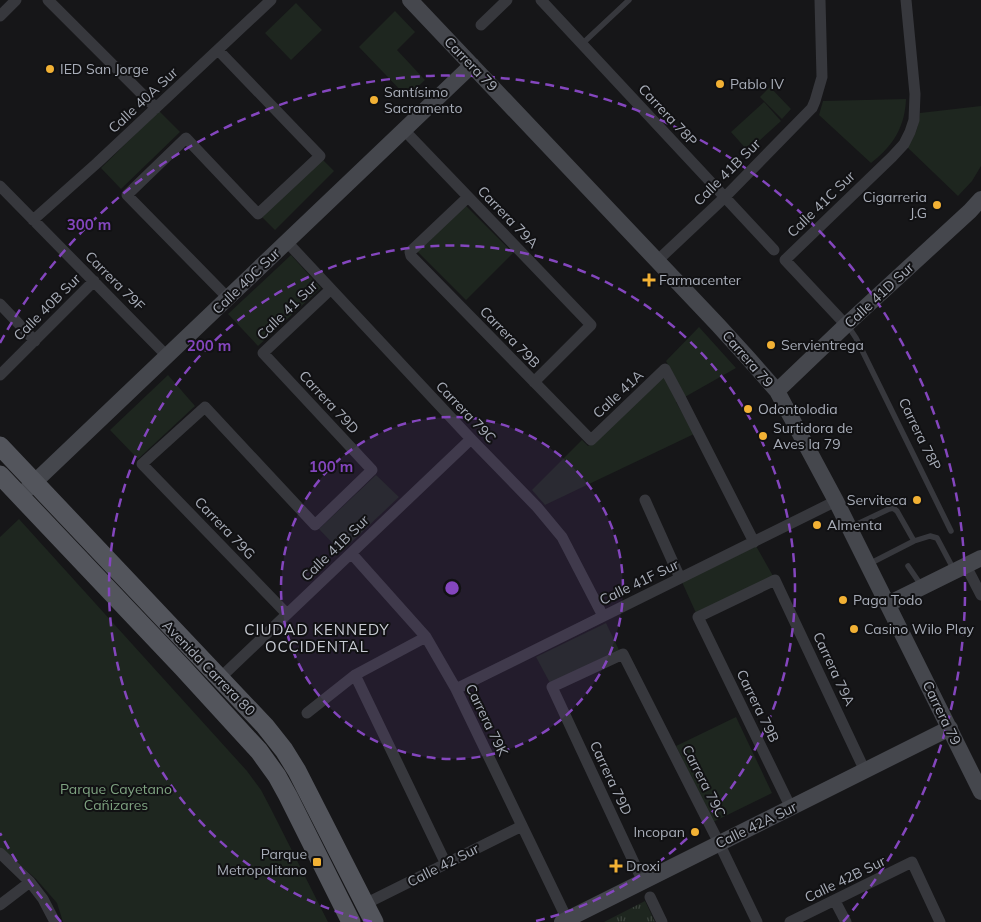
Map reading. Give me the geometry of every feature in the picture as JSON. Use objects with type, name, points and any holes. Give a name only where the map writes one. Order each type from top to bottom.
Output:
[{"type":"main road","name":"Avenida Carrera 80","points":[[0,446],[265,726],[297,771],[374,922]]},
{"type":"main road","name":"Avenida Carrera 80","points":[[0,475],[259,751],[277,776],[351,922]]},
{"type":"street","points":[[0,16],[16,0]]},
{"type":"street","points":[[48,0],[156,108]]},
{"type":"street","name":"Calle 40A Sur","points":[[34,220],[271,0]]},
{"type":"street","name":"Carrera 79","points":[[410,0],[658,260],[777,391],[836,501],[981,792]]},
{"type":"street","points":[[481,24],[507,0]]},
{"type":"street","name":"Carrera 78P","points":[[541,0],[774,250]]},
{"type":"street","name":"Calle 41B Sur","points":[[658,260],[725,197],[812,108],[822,77],[820,0]]},
{"type":"street","name":"Calle 41C Sur","points":[[785,260],[904,144],[910,132],[914,120],[915,94],[906,0]]},
{"type":"street","points":[[218,50],[320,156],[258,214],[186,138],[127,195],[228,298]]},
{"type":"street","name":"Calle 40C Sur","points":[[20,496],[472,65]]},
{"type":"street","name":"Carrera 79A","points":[[404,130],[591,326],[534,382]]},
{"type":"street","name":"Carrera 79F","points":[[0,186],[167,356]]},
{"type":"street","name":"Carrera 79B","points":[[468,196],[410,254],[591,440]]},
{"type":"street","name":"Calle 41D Sur","points":[[777,391],[981,199]]},
{"type":"street","name":"Carrera 79C","points":[[287,242],[470,439],[530,499],[562,537],[603,616]]},
{"type":"street","name":"Carrera 78P","points":[[785,260],[846,325]]},
{"type":"street","name":"Calle 40B Sur","points":[[0,375],[94,281]]},
{"type":"street","name":"Calle 41 Sur","points":[[263,353],[331,289]]},
{"type":"street","points":[[0,304],[36,341]]},
{"type":"street","name":"Carrera 79D","points":[[263,353],[372,470],[315,525]]},
{"type":"street","name":"Calle 41A","points":[[591,440],[665,369],[754,542]]},
{"type":"street","name":"Carrera 79G","points":[[287,614],[142,464],[204,406],[315,525]]},
{"type":"street","name":"Calle 41B Sur","points":[[219,679],[470,439]]},
{"type":"street","points":[[645,500],[680,578]]},
{"type":"street","name":"Calle 41F Sur","points":[[456,689],[836,501]]},
{"type":"street","name":"Carrera 79K","points":[[351,552],[426,636],[456,689],[522,826],[564,921]]},
{"type":"street","points":[[888,604],[981,558]]},
{"type":"street","points":[[960,569],[981,595]]},
{"type":"street","name":"Carrera 79A","points":[[698,618],[775,580],[865,771]]},
{"type":"street","name":"Carrera 79B","points":[[698,618],[791,808]]},
{"type":"street","points":[[307,713],[355,675],[426,636]]},
{"type":"street","name":"Carrera 79C","points":[[552,687],[624,654],[757,922]]},
{"type":"street","points":[[355,675],[446,864]]},
{"type":"street","name":"Carrera 79D","points":[[552,687],[643,882]]},
{"type":"street","name":"Calle 42A Sur","points":[[564,921],[950,728]]},
{"type":"street","name":"Calle 42 Sur","points":[[365,904],[522,826]]},
{"type":"street","points":[[0,852],[30,882],[43,899],[55,922]]},
{"type":"street","name":"Calle 42B Sur","points":[[790,922],[912,862],[940,922]]},
{"type":"street","points":[[0,905],[30,882]]},
{"type":"street","points":[[650,897],[662,922]]},
{"type":"street","points":[[835,901],[846,922]]},
{"type":"lane","points":[[582,44],[629,0]]},
{"type":"lane","name":"Carrera 78P","points":[[846,325],[856,338],[950,531]]},
{"type":"lane","points":[[849,527],[893,508],[897,511],[914,541]]},
{"type":"lane","points":[[868,565],[898,553],[914,541],[930,536],[937,538],[960,569]]},
{"type":"lane","points":[[908,566],[923,587]]},
{"type":"green space","points":[[296,3],[322,30],[291,60],[265,33]]},
{"type":"green space","points":[[395,11],[415,32],[397,50],[425,80],[407,97],[359,47]]},
{"type":"green space","points":[[770,87],[791,109],[782,119],[760,97]]},
{"type":"green space","points":[[906,99],[903,118],[896,135],[886,150],[871,163],[819,115],[823,101]]},
{"type":"green space","points":[[764,102],[781,121],[748,151],[731,132]]},
{"type":"green space","points":[[981,106],[981,166],[972,181],[958,196],[907,147],[913,139],[920,113]]},
{"type":"green space","points":[[159,111],[180,132],[121,189],[101,168]]},
{"type":"green space","points":[[321,158],[334,171],[275,230],[262,217]]},
{"type":"green space","points":[[464,204],[513,253],[466,300],[417,251]]},
{"type":"green space","points":[[291,255],[321,288],[258,346],[228,314]]},
{"type":"green space","points":[[699,327],[736,368],[676,402],[694,434],[545,505],[532,490],[582,440],[588,446],[671,370],[666,361]]},
{"type":"green space","points":[[168,375],[195,406],[138,459],[110,430]]},
{"type":"green space","points":[[376,475],[399,497],[341,552],[319,529]]},
{"type":"green space","name":"Parque Cayetano Cañizares","points":[[19,519],[247,771],[261,790],[328,922],[63,922],[57,903],[36,879],[0,847],[0,537]]},
{"type":"green space","points":[[756,546],[773,576],[696,613],[682,582]]},
{"type":"green space","points":[[606,623],[619,650],[550,683],[536,657]]},
{"type":"green space","points":[[736,717],[772,793],[713,822],[676,746]]},
{"type":"green space","points":[[645,901],[655,922],[604,922]]},
{"type":"place","name":"IED San Jorge","points":[[50,69]]},
{"type":"place","name":"Pablo IV","points":[[720,84]]},
{"type":"place","name":"Santísimo Sacramento","points":[[374,100]]},
{"type":"place","name":"Cigarreria J.G","points":[[937,205]]},
{"type":"place","name":"Farmacenter","points":[[649,280]]},
{"type":"place","name":"Servientrega","points":[[771,345]]},
{"type":"place","name":"Odontolodia","points":[[748,409]]},
{"type":"place","name":"Surtidora de Aves la 79","points":[[763,436]]},
{"type":"place","name":"Serviteca","points":[[917,500]]},
{"type":"place","name":"Almenta","points":[[817,525]]},
{"type":"place","name":"Paga Todo","points":[[843,600]]},
{"type":"place","name":"Casino Wilo Play","points":[[854,629]]},
{"type":"place","name":"Incopan","points":[[695,832]]},
{"type":"place","name":"Parque Metropolitano","points":[[317,862]]},
{"type":"place","name":"Droxi","points":[[616,866]]},
{"type":"district","name":"CIUDAD KENNEDY OCCIDENTAL","points":[[317,638]]}]
